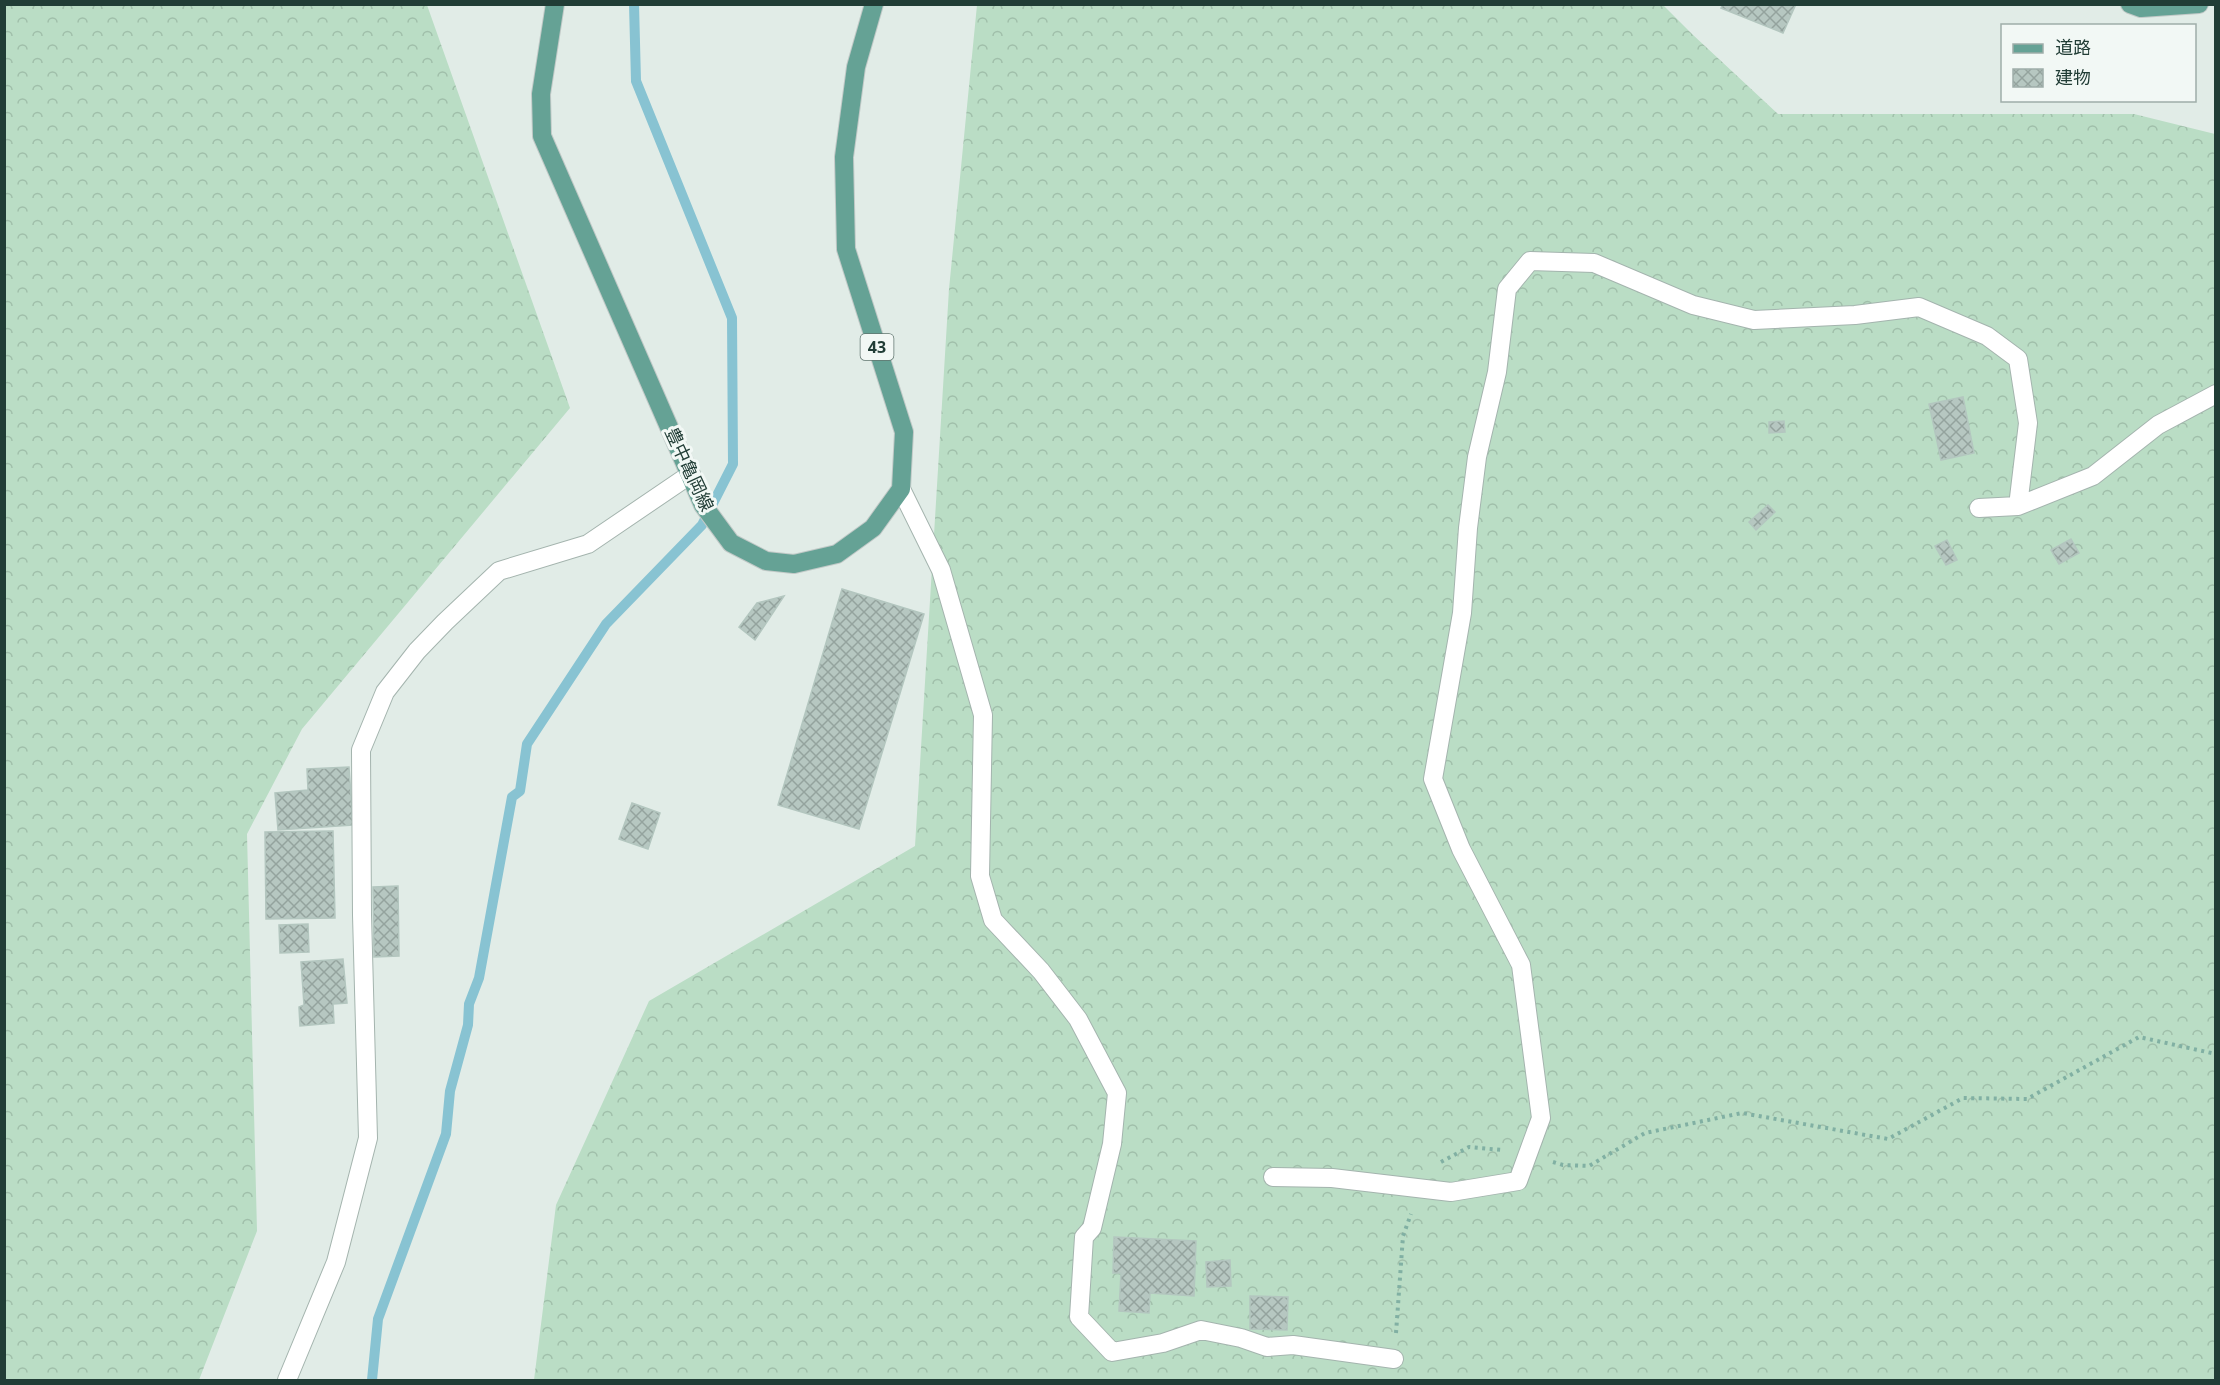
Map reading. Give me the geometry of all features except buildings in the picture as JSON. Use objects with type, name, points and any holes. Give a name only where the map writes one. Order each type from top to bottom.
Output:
[{"type":"main road","name":"豊中亀岡線","points":[[555,4],[541,94],[542,136],[703,505],[731,543],[766,561],[794,564],[837,554],[873,528],[901,489]]},
{"type":"main road","name":"43","points":[[874,4],[856,67],[844,157],[846,249],[904,432],[901,489]]},
{"type":"main road","points":[[2130,4],[2140,8],[2199,4]]},
{"type":"street","points":[[1273,1177],[1332,1178],[1451,1192],[1518,1181],[1541,1118],[1521,965],[1461,849],[1433,778],[1462,613],[1468,528],[1477,457],[1497,372],[1507,289],[1530,261],[1594,263],[1693,305],[1754,320],[1855,315],[1919,307],[1987,336],[2018,359],[2028,423],[2018,506]]},
{"type":"street","points":[[1979,508],[2018,506],[2093,476],[2158,425],[2216,394]]},
{"type":"street","points":[[287,1380],[336,1262],[368,1138],[362,915],[361,750],[385,692],[417,651],[499,571],[588,544],[691,474]]},
{"type":"street","points":[[901,489],[941,570],[983,715],[980,876],[993,920],[1041,971],[1078,1019],[1117,1093],[1112,1144],[1092,1228],[1084,1237],[1080,1317],[1112,1352],[1163,1343],[1201,1330],[1241,1338],[1267,1347],[1293,1345],[1394,1359]]},
{"type":"path","points":[[1542,1159],[1563,1165],[1589,1166],[1645,1133],[1742,1113],[1888,1138],[1963,1098],[2027,1099],[2139,1038],[2216,1054]]},
{"type":"path","points":[[1434,1166],[1469,1147],[1512,1151]]},
{"type":"path","points":[[1394,1359],[1403,1236],[1414,1206]]},
{"type":"green space","points":[[5,4],[427,5],[570,408],[302,729],[247,834],[257,1231],[199,1380],[5,1380]]},
{"type":"green space","points":[[977,5],[1663,5],[1778,114],[2134,114],[2215,134],[2215,1380],[534,1380],[556,1205],[649,1001],[915,846],[949,289]]},
{"type":"waterway","points":[[372,1380],[378,1319],[446,1134],[450,1091],[468,1025],[469,1004],[479,978],[512,797],[520,791],[527,744],[606,624],[702,525],[733,464],[732,318],[636,81],[634,4]]}]
